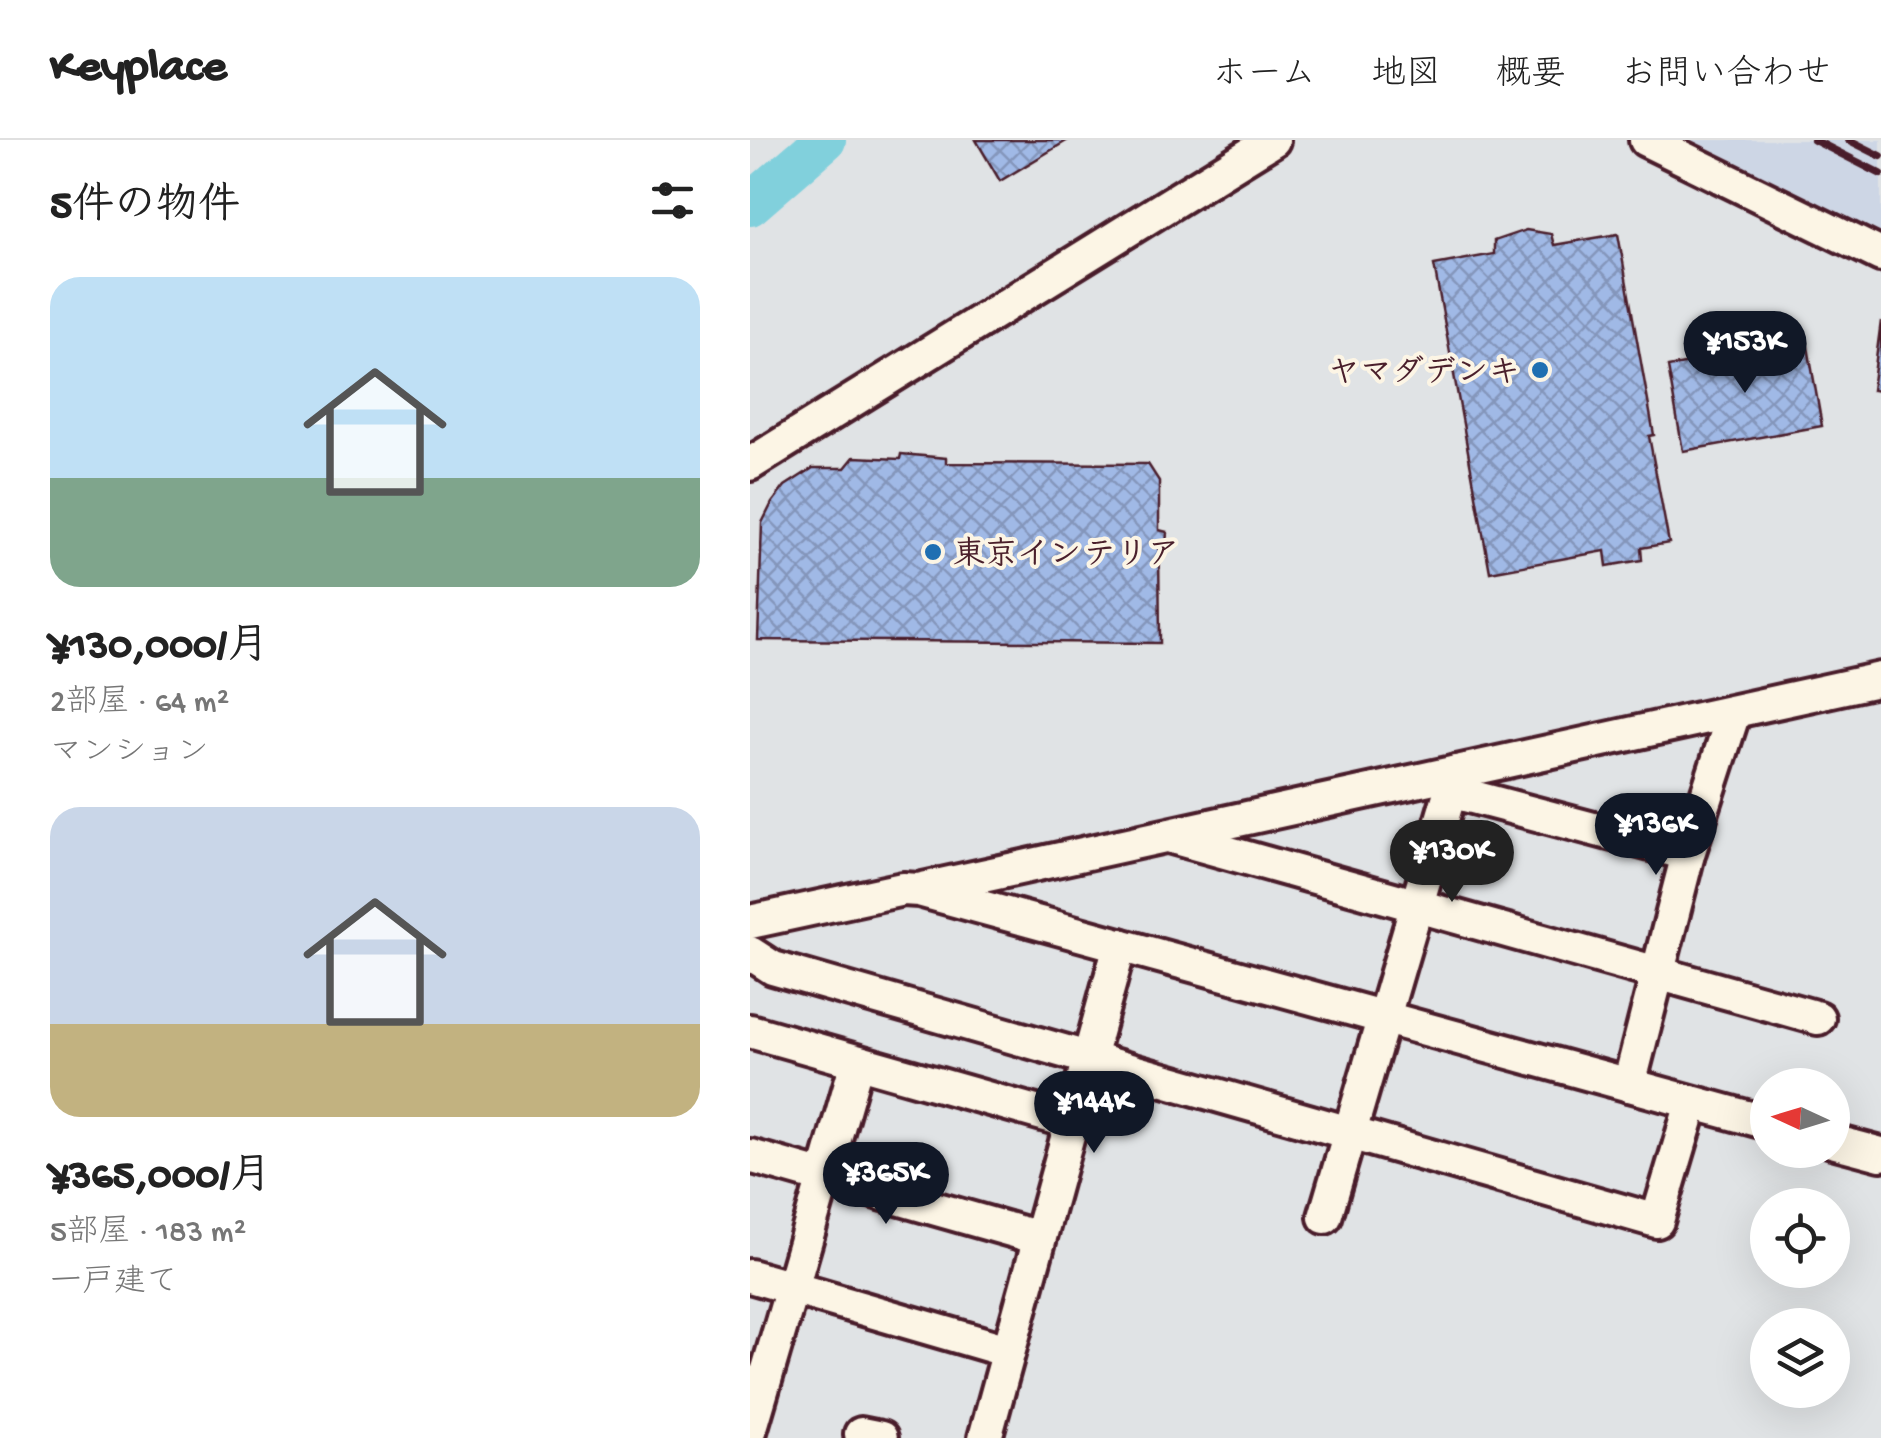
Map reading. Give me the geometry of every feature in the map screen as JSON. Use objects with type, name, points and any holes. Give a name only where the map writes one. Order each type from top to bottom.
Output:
[{"type":"street","points":[[750,464],[1273,140]]},
{"type":"street","points":[[1646,140],[1881,255]]},
{"type":"street","points":[[919,890],[1168,836],[1453,782],[1881,679]]},
{"type":"street","points":[[1629,1085],[1688,854],[1734,712]]},
{"type":"street","points":[[1453,782],[1688,854]]},
{"type":"street","points":[[1325,1217],[1453,782]]},
{"type":"street","points":[[1168,836],[1818,1018]]},
{"type":"street","points":[[750,922],[903,889],[919,890],[1750,1118]]},
{"type":"street","points":[[984,1438],[1120,945]]},
{"type":"street","points":[[750,953],[772,968],[1657,1220],[1692,1102]]},
{"type":"street","points":[[750,1031],[1071,1122]]},
{"type":"street","points":[[750,1431],[858,1062]]},
{"type":"street","points":[[1850,1146],[1881,1154]]},
{"type":"street","points":[[750,1156],[1039,1238]]},
{"type":"street","points":[[750,1276],[1008,1351]]},
{"type":"shaded area","points":[[1672,140],[1881,140],[1881,243]]},
{"type":"building","points":[[976,140],[1068,140],[1000,181]]},
{"type":"building","points":[[1526,230],[1551,234],[1554,245],[1618,234],[1669,543],[1641,548],[1642,560],[1607,566],[1605,551],[1490,572],[1434,265],[1494,254],[1494,241]]},
{"type":"building","points":[[1881,321],[1881,391],[1872,390]]},
{"type":"building","points":[[1807,341],[1822,426],[1683,451],[1668,367]]},
{"type":"building","points":[[901,454],[946,458],[946,463],[1148,464],[1159,481],[1159,530],[1167,532],[1166,548],[1159,548],[1160,643],[758,640],[762,523],[785,486],[813,468],[845,468],[854,457],[900,459]]},
{"type":"waterway","points":[[750,205],[825,140]]},
{"type":"railway","points":[[1814,140],[1881,174]]},
{"type":"railway","points":[[1849,140],[1881,156]]},
{"type":"place","name":"ヤマダデンキ","points":[[1540,370]]},
{"type":"place","name":"東京インテリア","points":[[933,552]]}]
